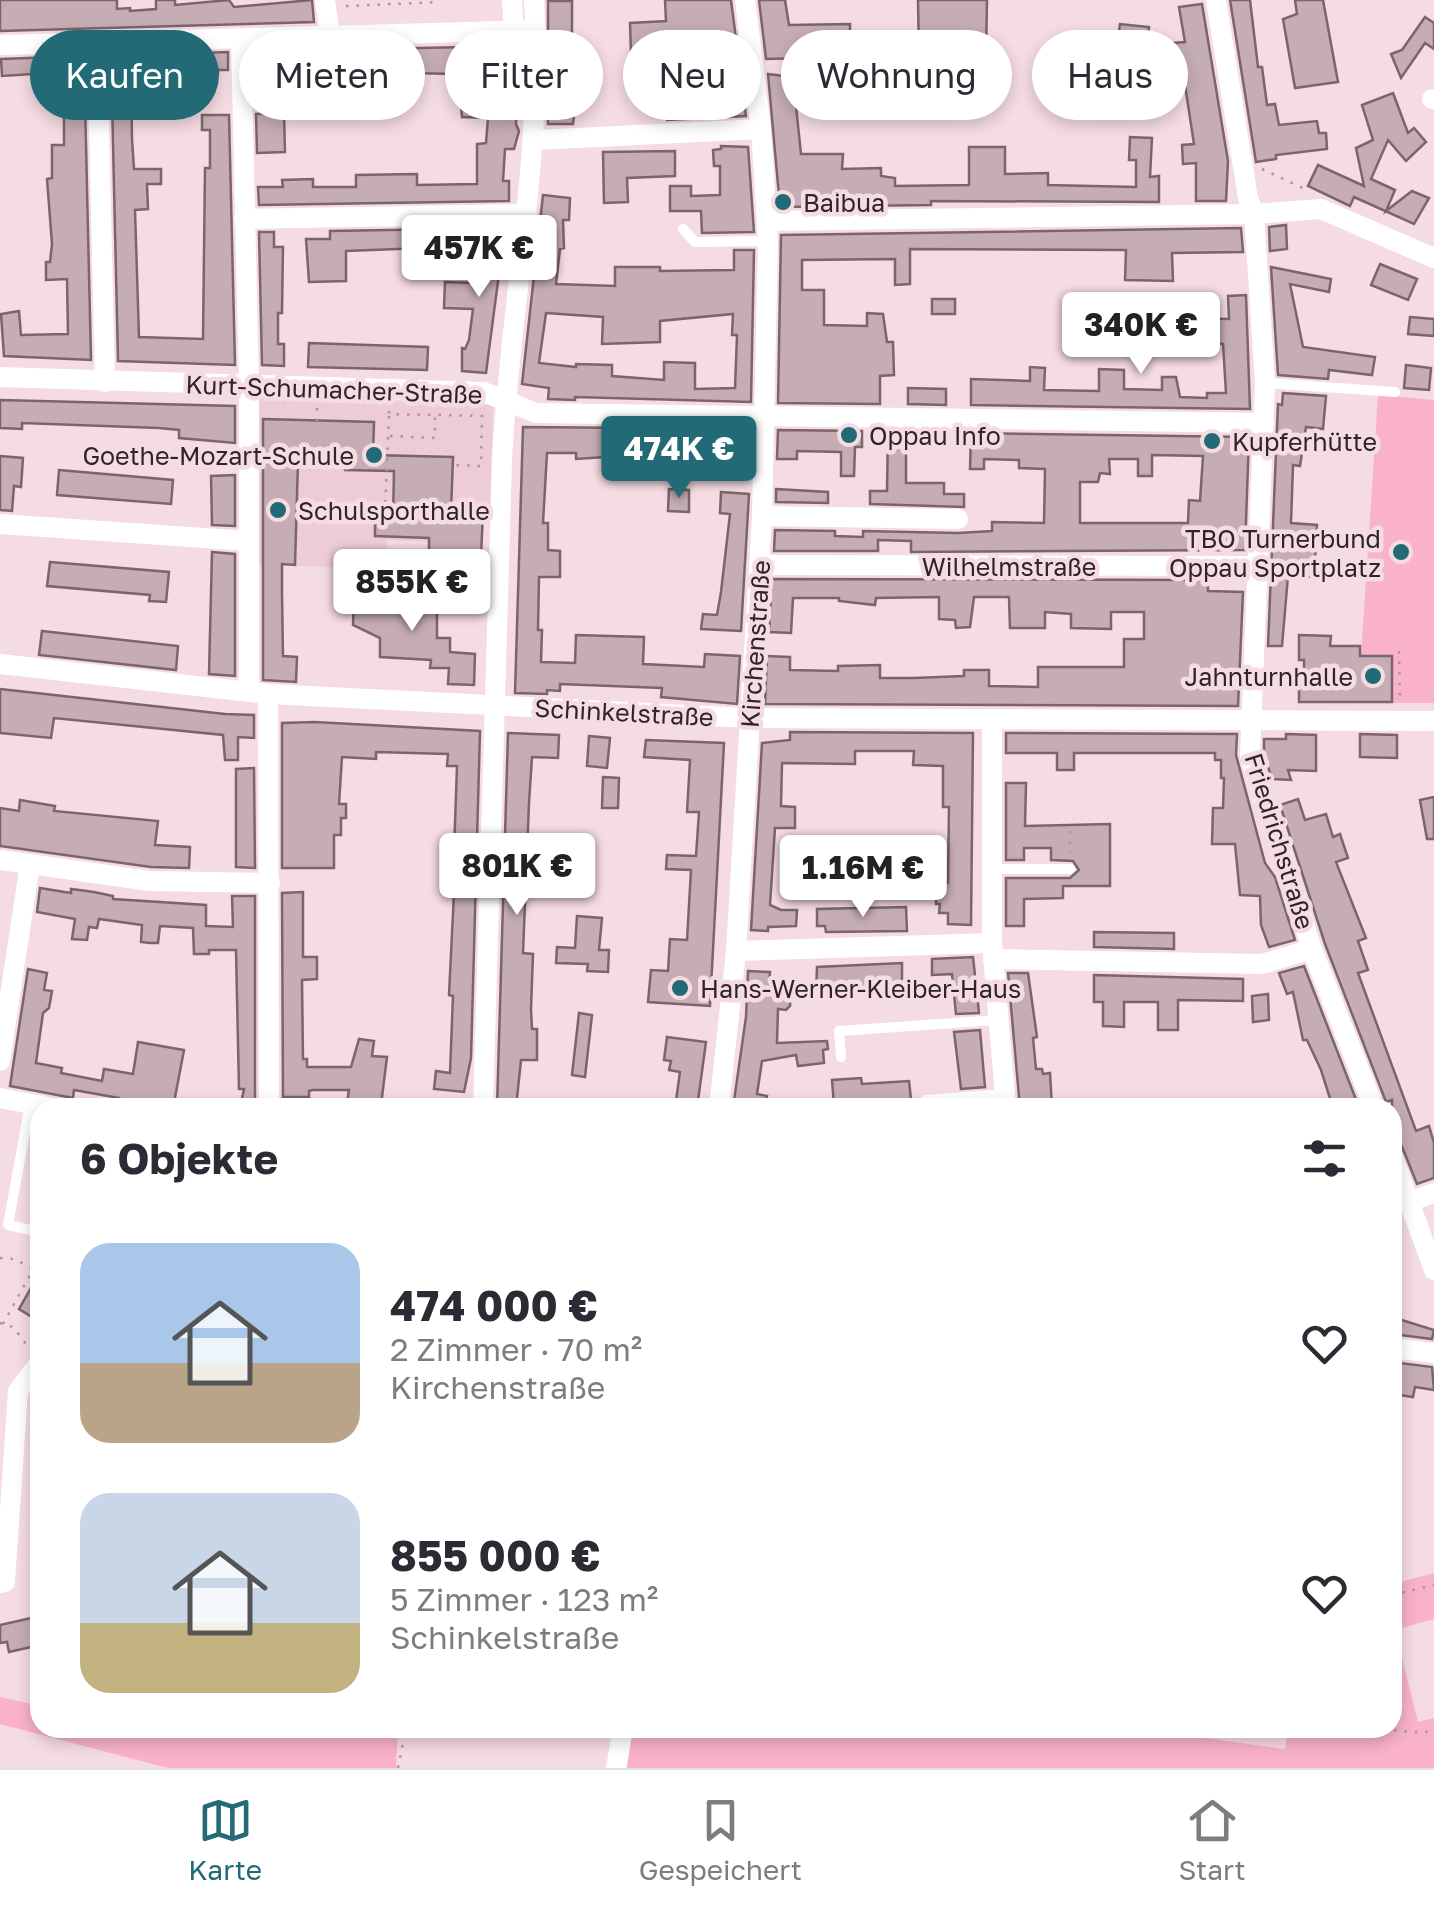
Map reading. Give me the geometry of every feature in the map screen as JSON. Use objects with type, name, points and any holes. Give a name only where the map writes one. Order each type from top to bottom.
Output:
[{"type":"street","points":[[512,0],[514,30]]},
{"type":"street","points":[[534,0],[536,30]]},
{"type":"street","name":"Kirchenstraße","points":[[720,1098],[736,951],[761,565],[768,231],[761,128],[744,0]]},
{"type":"street","name":"Friedrichstraße","points":[[1216,0],[1254,214],[1265,383],[1250,756],[1312,949],[1370,1098]]},
{"type":"street","points":[[326,3],[329,30]]},
{"type":"street","points":[[0,45],[30,44]]},
{"type":"street","points":[[99,120],[105,382]]},
{"type":"street","points":[[243,120],[248,542],[270,882],[269,1098]]},
{"type":"street","points":[[483,1098],[505,399],[535,120]]},
{"type":"street","points":[[535,140],[761,128]]},
{"type":"street","points":[[768,231],[1321,209],[1434,258]]},
{"type":"street","points":[[244,219],[527,214]]},
{"type":"street","name":"Kurt-Schumacher-Straße","points":[[0,377],[484,392],[536,413],[1264,423]]},
{"type":"street","points":[[762,516],[958,519]]},
{"type":"street","points":[[0,524],[248,542]]},
{"type":"street","name":"Wilhelmstraße","points":[[761,565],[1258,566]]},
{"type":"street","name":"Schinkelstraße","points":[[0,664],[258,693],[749,718],[1434,721]]},
{"type":"street","points":[[992,719],[992,951],[1005,1098]]},
{"type":"street","points":[[0,860],[150,881],[270,882]]},
{"type":"street","points":[[0,1061],[30,864]]},
{"type":"street","points":[[736,951],[992,951],[1262,964],[1312,949]]},
{"type":"street","points":[[0,1098],[30,1103]]},
{"type":"street","points":[[1402,1181],[1434,1270]]},
{"type":"street","points":[[1411,1201],[1434,1193]]},
{"type":"street","points":[[1402,1349],[1434,1352]]},
{"type":"street","points":[[0,1583],[6,1582],[18,1391],[30,1375]]},
{"type":"street","points":[[616,1768],[621,1738]]},
{"type":"lane","points":[[683,228],[695,242],[768,231]]},
{"type":"lane","points":[[1265,383],[1395,392]]},
{"type":"lane","points":[[992,870],[1070,870]]},
{"type":"lane","points":[[841,1057],[840,1031],[998,1020]]},
{"type":"lane","points":[[30,1103],[8,1225],[30,1230]]},
{"type":"path","points":[[326,3],[440,2]]},
{"type":"path","points":[[1242,159],[1310,191],[1321,209]]},
{"type":"path","points":[[390,390],[385,510],[424,512]]},
{"type":"path","points":[[389,414],[482,416],[480,466],[453,465]]},
{"type":"path","points":[[388,436],[435,438],[435,416]]},
{"type":"path","points":[[1399,651],[1401,721]]},
{"type":"path","points":[[1070,830],[1070,870]]},
{"type":"path","points":[[0,1258],[14,1259],[30,1267]]},
{"type":"path","points":[[30,1274],[1,1323],[14,1328],[30,1349]]},
{"type":"path","points":[[1402,1592],[1434,1584]]},
{"type":"path","points":[[1402,1732],[1422,1734],[1434,1730]]},
{"type":"path","points":[[398,1768],[404,1738]]},
{"type":"shaded area","name":"TBO Turnerbund Oppau Sportplatz","points":[[1378,395],[1434,400],[1434,703],[1358,703]]},
{"type":"shaded area","name":"Goethe-Mozart-Schule","points":[[257,396],[493,405],[490,507],[438,505],[437,542],[387,540],[386,569],[256,564]]},
{"type":"shaded area","points":[[1434,1573],[1434,1619],[1402,1628],[1402,1582]]},
{"type":"shaded area","points":[[1402,1658],[1418,1722],[1434,1718],[1434,1768],[627,1768],[632,1738],[1205,1738],[1285,1749],[1287,1738],[1402,1738]]},
{"type":"shaded area","points":[[0,1697],[30,1704],[30,1732],[0,1724]]},
{"type":"shaded area","points":[[53,1738],[398,1738],[396,1768],[168,1768]]},
{"type":"building","points":[[0,0],[117,0],[117,9],[130,11],[156,9],[156,0],[175,0],[175,5],[229,0],[234,7],[312,0],[314,22],[30,30],[0,31]]},
{"type":"building","points":[[665,0],[731,0],[735,30],[630,30],[630,23],[666,21]]},
{"type":"building","points":[[759,0],[785,0],[789,25],[850,24],[850,30],[781,30],[781,59],[766,59]]},
{"type":"building","points":[[918,0],[987,0],[986,30],[919,30]]},
{"type":"building","points":[[1230,0],[1250,0],[1258,67],[1262,67],[1267,105],[1275,104],[1279,125],[1317,121],[1319,133],[1326,133],[1327,149],[1276,155],[1276,159],[1256,162]]},
{"type":"building","points":[[1295,0],[1323,0],[1338,82],[1295,88],[1283,19],[1297,14]]},
{"type":"building","points":[[548,1],[572,1],[572,30],[548,30]]},
{"type":"building","points":[[1202,4],[1228,161],[1226,201],[1196,201],[1196,163],[1183,164],[1182,145],[1194,144],[1188,105],[1188,30],[1183,30],[1179,7]]},
{"type":"building","points":[[1425,17],[1434,23],[1434,49],[1425,43],[1401,78],[1391,54],[1402,50]]},
{"type":"building","points":[[1120,24],[1149,27],[1149,30],[1119,30]]},
{"type":"building","points":[[445,47],[445,74],[425,73],[425,48]]},
{"type":"building","points":[[219,52],[228,52],[228,70],[219,70]]},
{"type":"building","points":[[30,58],[30,74],[2,76],[1,59]]},
{"type":"building","points":[[768,74],[781,76],[781,120],[797,120],[801,154],[843,154],[842,169],[881,168],[881,176],[895,178],[895,186],[969,185],[969,147],[1005,147],[1005,174],[1048,173],[1048,185],[1136,187],[1136,160],[1129,160],[1130,137],[1152,138],[1150,177],[1159,176],[1159,202],[931,201],[931,205],[780,207]]},
{"type":"building","points":[[1393,93],[1408,133],[1414,128],[1426,142],[1406,161],[1388,140],[1371,179],[1395,190],[1386,211],[1412,191],[1429,198],[1414,224],[1354,197],[1350,206],[1308,186],[1318,165],[1364,186],[1356,148],[1373,140],[1362,105]]},
{"type":"building","points":[[219,115],[229,115],[235,365],[118,361],[112,120],[132,120],[134,169],[161,169],[161,184],[147,184],[148,209],[135,210],[139,337],[203,339],[205,168],[210,168],[210,130],[202,130],[202,120],[219,120]]},
{"type":"building","points":[[64,120],[85,120],[91,360],[4,356],[1,314],[19,311],[21,335],[68,334],[67,279],[46,280],[52,244],[47,179],[52,178],[52,145],[64,145]]},
{"type":"building","points":[[256,120],[284,120],[285,152],[257,153]]},
{"type":"building","points":[[488,120],[516,120],[519,131],[514,149],[505,149],[503,181],[509,181],[509,201],[259,205],[258,187],[283,187],[282,180],[313,179],[313,187],[356,187],[356,175],[417,174],[417,185],[477,184],[477,144],[486,143]]},
{"type":"building","points":[[548,120],[573,120],[573,124],[548,124]]},
{"type":"building","points":[[721,146],[748,147],[754,232],[702,233],[701,211],[670,211],[670,186],[691,186],[691,196],[720,195],[720,166],[714,166],[713,150]]},
{"type":"building","points":[[675,151],[675,176],[627,178],[628,202],[604,203],[603,152]]},
{"type":"building","points":[[543,195],[570,198],[569,220],[563,220],[564,248],[560,249],[556,284],[615,286],[615,267],[734,270],[734,250],[754,250],[751,402],[548,399],[549,388],[522,384]],"holes":[[[546,313],[603,317],[602,344],[660,342],[660,321],[733,314],[732,335],[737,335],[735,388],[695,389],[695,363],[664,362],[664,380],[612,376],[612,365],[539,363]]]},
{"type":"building","points":[[1286,225],[1287,249],[1270,251],[1269,227]]},
{"type":"building","points":[[505,228],[486,373],[462,371],[462,348],[469,340],[473,309],[444,308],[445,282],[475,283],[482,229]]},
{"type":"building","points":[[1241,228],[1243,252],[1172,253],[1173,281],[1125,280],[1126,250],[910,249],[910,284],[895,285],[895,259],[802,260],[802,290],[824,290],[824,325],[867,326],[867,313],[883,314],[887,342],[893,342],[894,375],[880,376],[880,404],[778,403],[781,235]]},
{"type":"building","points":[[449,229],[449,247],[346,251],[346,281],[309,282],[306,239],[330,239],[330,231]]},
{"type":"building","points":[[259,232],[274,232],[274,247],[283,247],[278,344],[284,344],[284,366],[262,365]]},
{"type":"building","points":[[1380,264],[1417,279],[1408,300],[1371,285]]},
{"type":"building","points":[[1271,267],[1331,279],[1329,292],[1290,284],[1303,347],[1375,357],[1372,375],[1329,370],[1328,379],[1278,375]]},
{"type":"building","points":[[1246,295],[1250,409],[971,405],[971,379],[1030,381],[1030,367],[1045,368],[1044,390],[1099,391],[1099,369],[1124,370],[1124,389],[1162,390],[1162,377],[1176,377],[1180,397],[1207,398],[1207,393],[1226,393],[1223,344],[1189,343],[1190,318],[1229,319],[1228,296]]},
{"type":"building","points":[[932,299],[955,299],[955,314],[932,314]]},
{"type":"building","points":[[1096,316],[1134,316],[1134,339],[1096,339]]},
{"type":"building","points":[[1410,317],[1434,319],[1434,336],[1408,334]]},
{"type":"building","points":[[309,343],[428,347],[427,370],[308,367]]},
{"type":"building","points":[[1406,365],[1431,368],[1429,390],[1404,388]]},
{"type":"building","points":[[908,388],[946,389],[946,405],[908,404]]},
{"type":"building","points":[[1283,393],[1326,396],[1323,429],[1306,427],[1300,466],[1293,465],[1291,523],[1317,525],[1314,577],[1288,576],[1282,646],[1268,646],[1278,404],[1282,405]]},
{"type":"building","points":[[0,400],[235,406],[235,443],[179,438],[179,430],[159,428],[22,423],[22,429],[0,428]]},
{"type":"building","points":[[263,419],[374,422],[373,455],[453,457],[451,512],[483,512],[479,601],[455,600],[457,554],[429,553],[429,538],[375,536],[375,519],[393,519],[394,471],[345,470],[345,463],[298,462],[295,565],[282,564],[283,656],[297,657],[296,682],[263,680]]},
{"type":"building","points":[[523,427],[636,428],[636,455],[576,459],[576,453],[547,453],[543,523],[548,523],[548,550],[560,551],[560,577],[539,577],[541,662],[575,663],[576,635],[644,637],[643,664],[704,667],[705,654],[740,656],[737,704],[661,697],[662,688],[560,684],[560,691],[547,690],[547,694],[515,693]]},
{"type":"building","points":[[667,429],[690,429],[690,467],[669,467]]},
{"type":"building","points":[[729,429],[750,430],[749,468],[726,468]]},
{"type":"building","points":[[778,430],[862,431],[862,447],[855,447],[854,476],[841,476],[841,452],[797,451],[797,459],[777,459]]},
{"type":"building","points":[[888,432],[906,432],[906,483],[944,483],[944,494],[964,494],[964,507],[870,504],[870,491],[887,491]]},
{"type":"building","points":[[971,433],[1249,437],[1245,550],[911,552],[911,541],[878,540],[878,551],[774,551],[775,530],[835,531],[835,536],[863,537],[863,531],[958,533],[992,531],[992,522],[1044,523],[1045,469],[1019,468],[1019,460],[984,459],[984,469],[970,469]],"holes":[[[1152,455],[1203,456],[1200,501],[1189,500],[1188,523],[1080,523],[1080,482],[1098,482],[1100,473],[1110,474],[1109,459],[1138,459],[1138,476],[1152,476]]]},
{"type":"building","points":[[0,456],[23,458],[21,487],[14,486],[12,511],[0,510]]},
{"type":"building","points":[[59,470],[173,480],[171,504],[57,495]]},
{"type":"building","points":[[235,475],[235,526],[212,525],[211,476]]},
{"type":"building","points":[[669,489],[689,490],[689,512],[668,511]]},
{"type":"building","points":[[776,489],[828,492],[828,503],[776,502]]},
{"type":"building","points":[[721,492],[749,494],[741,631],[701,629],[703,614],[717,615],[721,592],[730,514],[720,513]]},
{"type":"building","points":[[212,552],[235,554],[235,676],[209,674]]},
{"type":"building","points":[[50,562],[169,572],[166,602],[149,601],[150,595],[47,586]]},
{"type":"building","points":[[772,579],[1208,580],[1208,591],[1243,592],[1238,706],[765,704],[767,656],[790,657],[790,670],[838,671],[838,666],[880,665],[880,678],[964,676],[964,670],[989,670],[989,686],[1038,687],[1038,667],[1124,667],[1124,639],[1144,639],[1144,612],[1111,612],[1111,629],[1071,628],[1071,614],[1045,612],[1045,628],[1010,628],[1009,597],[974,597],[970,627],[956,628],[955,620],[939,619],[939,597],[876,598],[875,605],[839,598],[793,598],[791,633],[769,632]]},
{"type":"building","points":[[354,597],[437,600],[437,638],[450,638],[450,652],[475,654],[474,685],[448,684],[449,668],[430,668],[431,660],[380,657],[380,638],[353,625]]},
{"type":"building","points":[[42,631],[178,646],[176,670],[39,655]]},
{"type":"building","points":[[1299,635],[1331,636],[1330,646],[1360,646],[1360,656],[1392,656],[1392,702],[1299,702],[1299,688],[1304,688],[1304,660],[1299,660]]},
{"type":"building","points":[[0,689],[254,715],[254,738],[238,737],[238,760],[225,760],[223,735],[54,718],[51,738],[0,733]]},
{"type":"building","points":[[282,723],[480,731],[471,1058],[464,1092],[434,1089],[436,1071],[450,1073],[457,766],[447,766],[448,754],[376,752],[376,759],[342,757],[339,804],[346,804],[346,818],[341,818],[341,835],[334,835],[334,868],[282,868]]},
{"type":"building","points":[[790,732],[973,733],[971,925],[948,924],[948,913],[939,913],[940,904],[936,904],[936,882],[948,883],[949,807],[943,807],[943,766],[913,765],[914,751],[855,751],[855,764],[782,763],[781,806],[795,807],[795,828],[775,828],[770,905],[797,910],[796,926],[751,930],[762,743],[790,740]]},
{"type":"building","points":[[508,733],[559,735],[558,758],[532,757],[523,953],[533,954],[531,1009],[532,1029],[537,1029],[537,1060],[521,1060],[517,1098],[497,1098]]},
{"type":"building","points":[[1006,733],[1237,734],[1236,755],[1265,863],[1275,877],[1295,940],[1269,947],[1261,925],[1260,896],[1240,895],[1235,844],[1212,844],[1213,808],[1223,808],[1224,778],[1221,760],[1215,760],[1215,753],[1074,753],[1074,770],[1057,770],[1057,753],[1006,753]]},
{"type":"building","points":[[1286,734],[1316,735],[1316,771],[1288,770],[1291,780],[1272,779],[1264,739],[1286,739]]},
{"type":"building","points":[[1360,734],[1397,735],[1397,758],[1360,757]]},
{"type":"building","points":[[589,736],[610,738],[607,768],[587,766]]},
{"type":"building","points":[[646,740],[724,743],[710,1006],[648,1002],[651,970],[668,971],[670,939],[687,940],[691,870],[666,869],[667,855],[696,856],[699,812],[687,812],[690,760],[644,757]]},
{"type":"building","points":[[254,768],[255,868],[236,867],[236,769]]},
{"type":"building","points":[[603,777],[619,778],[618,808],[602,808]]},
{"type":"building","points":[[1006,783],[1026,783],[1025,826],[1110,824],[1110,886],[1063,886],[1063,898],[1024,899],[1024,926],[1006,926],[1006,878],[1070,878],[1079,870],[1073,861],[1051,860],[1051,848],[1024,848],[1024,860],[1006,860]]},
{"type":"building","points":[[1434,797],[1434,839],[1427,839],[1420,800]]},
{"type":"building","points":[[1298,799],[1305,820],[1326,814],[1333,837],[1340,834],[1348,858],[1336,862],[1366,938],[1358,941],[1368,970],[1358,973],[1416,1131],[1429,1126],[1434,1143],[1434,1178],[1417,1184],[1402,1147],[1402,1098],[1384,1098],[1325,944],[1280,805]]},
{"type":"building","points":[[20,800],[55,806],[54,811],[158,821],[155,845],[190,847],[189,868],[151,867],[0,846],[0,808],[19,811]]},
{"type":"building","points":[[40,888],[71,893],[71,889],[113,899],[206,905],[206,926],[233,927],[232,896],[255,896],[255,1098],[242,1098],[244,1089],[239,1089],[236,950],[194,954],[193,928],[160,926],[158,943],[150,943],[141,942],[142,925],[99,919],[97,928],[89,927],[87,940],[72,939],[75,919],[37,912]]},
{"type":"building","points":[[303,892],[303,957],[317,957],[317,979],[302,980],[303,1059],[307,1059],[307,1067],[351,1067],[359,1039],[374,1041],[372,1056],[387,1057],[382,1098],[348,1098],[349,1090],[313,1090],[309,1097],[283,1097],[282,893]]},
{"type":"building","points":[[906,907],[907,931],[826,932],[825,926],[817,926],[817,909]]},
{"type":"building","points":[[577,916],[602,918],[599,950],[609,950],[608,972],[587,971],[588,964],[556,963],[557,947],[575,948]]},
{"type":"building","points":[[1094,932],[1174,933],[1174,949],[1094,947]]},
{"type":"building","points":[[973,957],[979,1013],[956,1014],[952,974],[932,975],[932,959]]},
{"type":"building","points":[[902,963],[902,986],[848,988],[834,990],[834,994],[816,994],[817,967]]},
{"type":"building","points":[[1304,966],[1355,1098],[1330,1098],[1321,1070],[1307,1040],[1303,1040],[1293,992],[1287,994],[1279,973]]},
{"type":"building","points":[[28,969],[47,973],[44,990],[52,991],[49,1008],[43,1013],[36,1063],[62,1068],[61,1073],[102,1081],[104,1069],[133,1074],[138,1042],[184,1050],[175,1098],[119,1098],[74,1090],[73,1098],[10,1086]]},
{"type":"building","points":[[748,971],[770,972],[769,988],[791,989],[790,1006],[778,1009],[777,1043],[827,1041],[824,1063],[798,1066],[796,1055],[762,1061],[757,1094],[767,1098],[734,1098]]},
{"type":"building","points":[[1008,973],[1028,973],[1037,1037],[1033,1038],[1036,1069],[1050,1073],[1051,1098],[1019,1098]]},
{"type":"building","points":[[1094,975],[1243,979],[1243,1001],[1178,1000],[1178,1030],[1158,1030],[1158,1002],[1124,1002],[1124,1027],[1103,1026],[1103,1002],[1094,1002]]},
{"type":"building","points":[[1268,994],[1269,1020],[1253,1022],[1252,996]]},
{"type":"building","points":[[579,1013],[592,1015],[585,1077],[572,1075]]},
{"type":"building","points":[[980,1030],[985,1087],[961,1089],[954,1032]]},
{"type":"building","points":[[667,1037],[706,1042],[698,1098],[676,1098],[680,1072],[669,1070],[671,1061],[664,1060]]},
{"type":"building","points":[[861,1078],[862,1084],[909,1081],[911,1098],[833,1098],[832,1080]]},
{"type":"building","points":[[30,1290],[30,1316],[19,1309]]},
{"type":"building","points":[[1402,1320],[1434,1330],[1432,1339],[1402,1335]]},
{"type":"building","points":[[1402,1363],[1432,1367],[1434,1390],[1415,1387],[1413,1397],[1402,1395]]},
{"type":"building","points":[[30,1618],[30,1647],[9,1652],[7,1642],[0,1643],[0,1625]]},
{"type":"place","name":"Baibua","points":[[783,202]]},
{"type":"place","name":"Oppau Info","points":[[849,435]]},
{"type":"place","name":"Kupferhütte","points":[[1212,441]]},
{"type":"place","name":"Goethe-Mozart-Schule","points":[[374,455]]},
{"type":"place","name":"Schulsporthalle","points":[[278,510]]},
{"type":"place","name":"TBO Turnerbund Oppau Sportplatz","points":[[1401,552]]},
{"type":"place","name":"Jahnturnhalle","points":[[1373,676]]},
{"type":"place","name":"Hans-Werner-Kleiber-Haus","points":[[680,988]]}]
